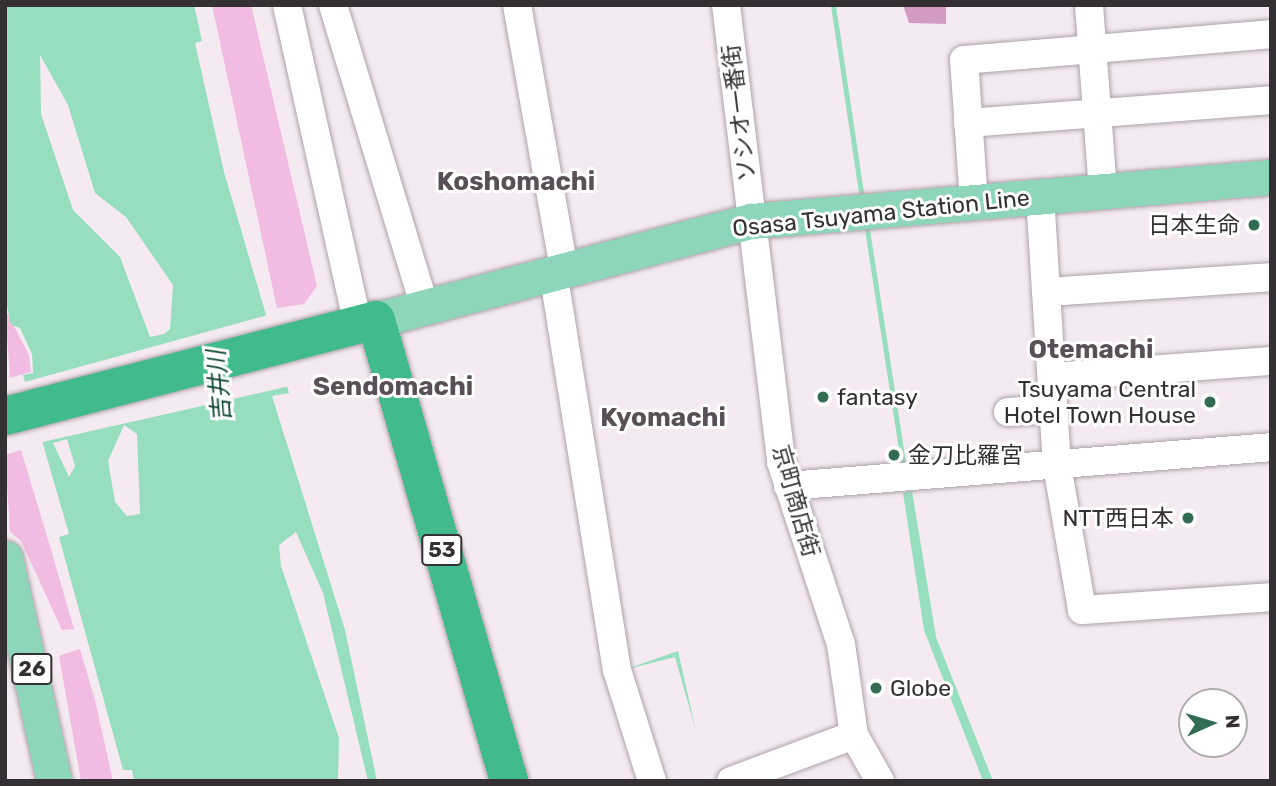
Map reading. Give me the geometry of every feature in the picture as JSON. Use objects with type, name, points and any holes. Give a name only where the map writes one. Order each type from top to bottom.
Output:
[{"type":"highway","points":[[5,416],[360,325]]},
{"type":"highway","name":"53","points":[[360,325],[488,781]]},
{"type":"highway","name":"53","points":[[360,325],[509,781]]},
{"type":"main road","name":"Osasa Tsuyama Station Line","points":[[360,325],[424,303],[751,221],[1271,177]]},
{"type":"main road","name":"26","points":[[5,558],[54,781]]},
{"type":"street","points":[[287,5],[360,325]]},
{"type":"street","points":[[302,5],[360,325]]},
{"type":"street","points":[[333,5],[424,303]]},
{"type":"street","points":[[517,5],[617,670],[652,781]]},
{"type":"street","name":"ソシオ一番街","points":[[726,5],[751,221]]},
{"type":"street","points":[[1089,5],[1103,192]]},
{"type":"street","points":[[974,202],[964,60],[1271,34]]},
{"type":"street","points":[[968,123],[1271,100]]},
{"type":"street","points":[[1040,196],[1057,465],[1082,610],[1271,597]]},
{"type":"street","name":"京町商店街","points":[[751,221],[789,486],[841,644],[854,735]]},
{"type":"street","points":[[1046,292],[1271,277]]},
{"type":"street","points":[[1052,377],[1271,361]]},
{"type":"street","points":[[1008,412],[1054,409]]},
{"type":"street","points":[[789,486],[1271,447]]},
{"type":"street","points":[[731,781],[854,735],[880,781]]},
{"type":"shaded area","points":[[212,5],[251,5],[317,286],[304,304],[277,308]]},
{"type":"shaded area","points":[[903,5],[946,5],[946,24],[909,23]]},
{"type":"shaded area","points":[[5,309],[29,355],[31,372],[10,378]]},
{"type":"shaded area","points":[[21,450],[74,629],[62,630],[21,541],[10,532],[5,455]]},
{"type":"shaded area","points":[[80,649],[95,700],[113,781],[81,781],[59,656]]},
{"type":"water","name":"吉井川","points":[[5,5],[194,5],[202,41],[195,43],[224,172],[289,393],[272,396],[345,630],[377,781],[368,781],[323,593],[296,532],[279,545],[281,566],[339,738],[338,781],[134,781],[132,770],[123,770],[59,537],[69,534],[23,375],[33,373],[32,354],[20,328],[11,325],[5,296]],"holes":[[[40,55],[68,105],[95,193],[126,217],[173,285],[170,329],[164,334],[150,337],[120,257],[73,210],[41,114]],[[124,425],[137,434],[140,514],[127,516],[115,502],[108,461]],[[67,439],[75,466],[69,477],[53,443]]]},
{"type":"water","points":[[912,491],[936,637],[993,781],[983,781],[924,630],[903,493]]},
{"type":"water","points":[[678,651],[696,731],[675,657],[624,670]]},
{"type":"pier","points":[[268,315],[290,386],[38,443],[21,383]]},
{"type":"waterway","points":[[833,5],[862,199]]},
{"type":"waterway","points":[[866,223],[904,469]]},
{"type":"place","name":"日本生命","points":[[1254,225]]},
{"type":"place","name":"fantasy","points":[[823,397]]},
{"type":"place","name":"Tsuyama Central Hotel Town House","points":[[1210,402]]},
{"type":"place","name":"金刀比羅宮","points":[[894,455]]},
{"type":"place","name":"NTT西日本","points":[[1188,518]]},
{"type":"place","name":"Globe","points":[[876,688]]},
{"type":"district","name":"Koshomachi","points":[[516,182]]},
{"type":"district","name":"Otemachi","points":[[1091,350]]},
{"type":"district","name":"Sendomachi","points":[[393,387]]},
{"type":"district","name":"Kyomachi","points":[[663,418]]}]
